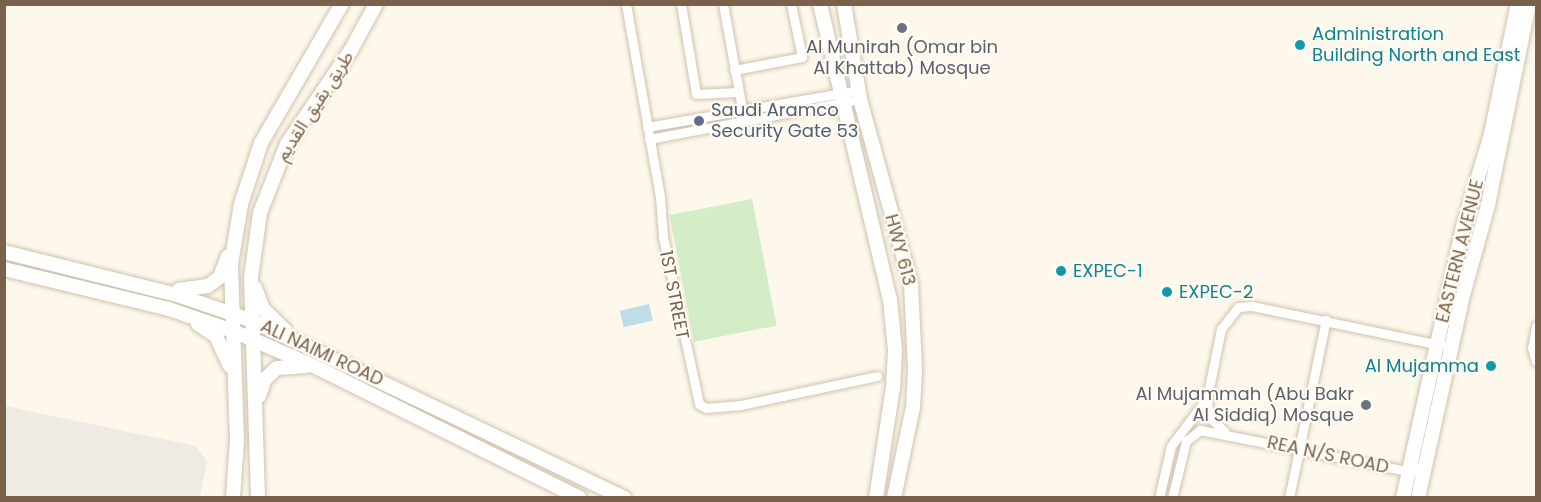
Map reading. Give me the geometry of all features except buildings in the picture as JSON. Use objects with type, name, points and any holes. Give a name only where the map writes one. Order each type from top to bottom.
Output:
[{"type":"main road","name":"طريق بقيق القديم","points":[[233,498],[234,234],[249,174],[261,143],[342,4]]},
{"type":"main road","name":"طريق بقيق القديم","points":[[258,498],[251,277],[260,213],[278,165],[299,125],[362,33],[376,4]]},
{"type":"main road","points":[[820,4],[882,255],[895,350],[876,498]]},
{"type":"main road","name":"HWY 613","points":[[844,4],[859,94],[912,296],[913,407],[894,498]]},
{"type":"main road","name":"EASTERN AVENUE","points":[[1403,498],[1463,227],[1491,134],[1518,4]]},
{"type":"main road","name":"EASTERN AVENUE","points":[[1418,498],[1449,357],[1488,205],[1529,4]]},
{"type":"main road","points":[[154,289],[194,291],[208,286],[223,271],[234,234]]},
{"type":"main road","name":"ALI NAIMI ROAD","points":[[4,252],[154,289],[253,321],[302,342],[624,498]]},
{"type":"main road","name":"ALI NAIMI ROAD","points":[[4,269],[169,309],[233,331],[318,368],[580,498]]},
{"type":"main road","points":[[251,277],[263,309],[302,342]]},
{"type":"main road","points":[[169,309],[216,336],[225,350],[235,392]]},
{"type":"main road","points":[[256,407],[261,386],[277,368],[295,364],[318,368]]},
{"type":"street","name":"1ST STREET","points":[[626,4],[663,237],[699,404],[706,408],[741,405],[877,376]]},
{"type":"street","points":[[681,4],[696,94],[738,92]]},
{"type":"street","points":[[723,4],[744,122]]},
{"type":"street","points":[[734,70],[802,57],[791,4]]},
{"type":"street","points":[[649,139],[744,122],[859,94]]},
{"type":"street","points":[[647,127],[742,110],[842,98]]},
{"type":"street","points":[[1228,434],[1209,417],[1207,399],[1221,329],[1233,310],[1252,306],[1326,320],[1436,344],[1443,347],[1449,357]]},
{"type":"street","points":[[1289,498],[1326,320]]},
{"type":"street","points":[[1536,326],[1532,348],[1536,361]]},
{"type":"street","points":[[1159,498],[1171,446],[1207,399]]},
{"type":"street","name":"REA N/S ROAD","points":[[1172,498],[1190,436],[1200,430],[1299,448],[1409,472],[1418,472],[1425,464]]},
{"type":"shaded area","points":[[5,406],[196,446],[207,461],[200,497],[5,497]]},
{"type":"green space","points":[[752,199],[777,326],[694,342],[670,215]]},
{"type":"water","points":[[649,304],[653,321],[624,327],[620,311]]},
{"type":"place","name":"Al Munirah (Omar bin Al Khattab) Mosque","points":[[902,28]]},
{"type":"place","name":"Administration Building North and East","points":[[1300,45]]},
{"type":"place","name":"Saudi Aramco Security Gate 53","points":[[699,121]]},
{"type":"place","name":"EXPEC-1","points":[[1061,271]]},
{"type":"place","name":"EXPEC-2","points":[[1167,292]]},
{"type":"place","name":"Al Mujamma","points":[[1491,366]]},
{"type":"place","name":"Al Mujammah (Abu Bakr Al Siddiq) Mosque","points":[[1366,405]]}]
